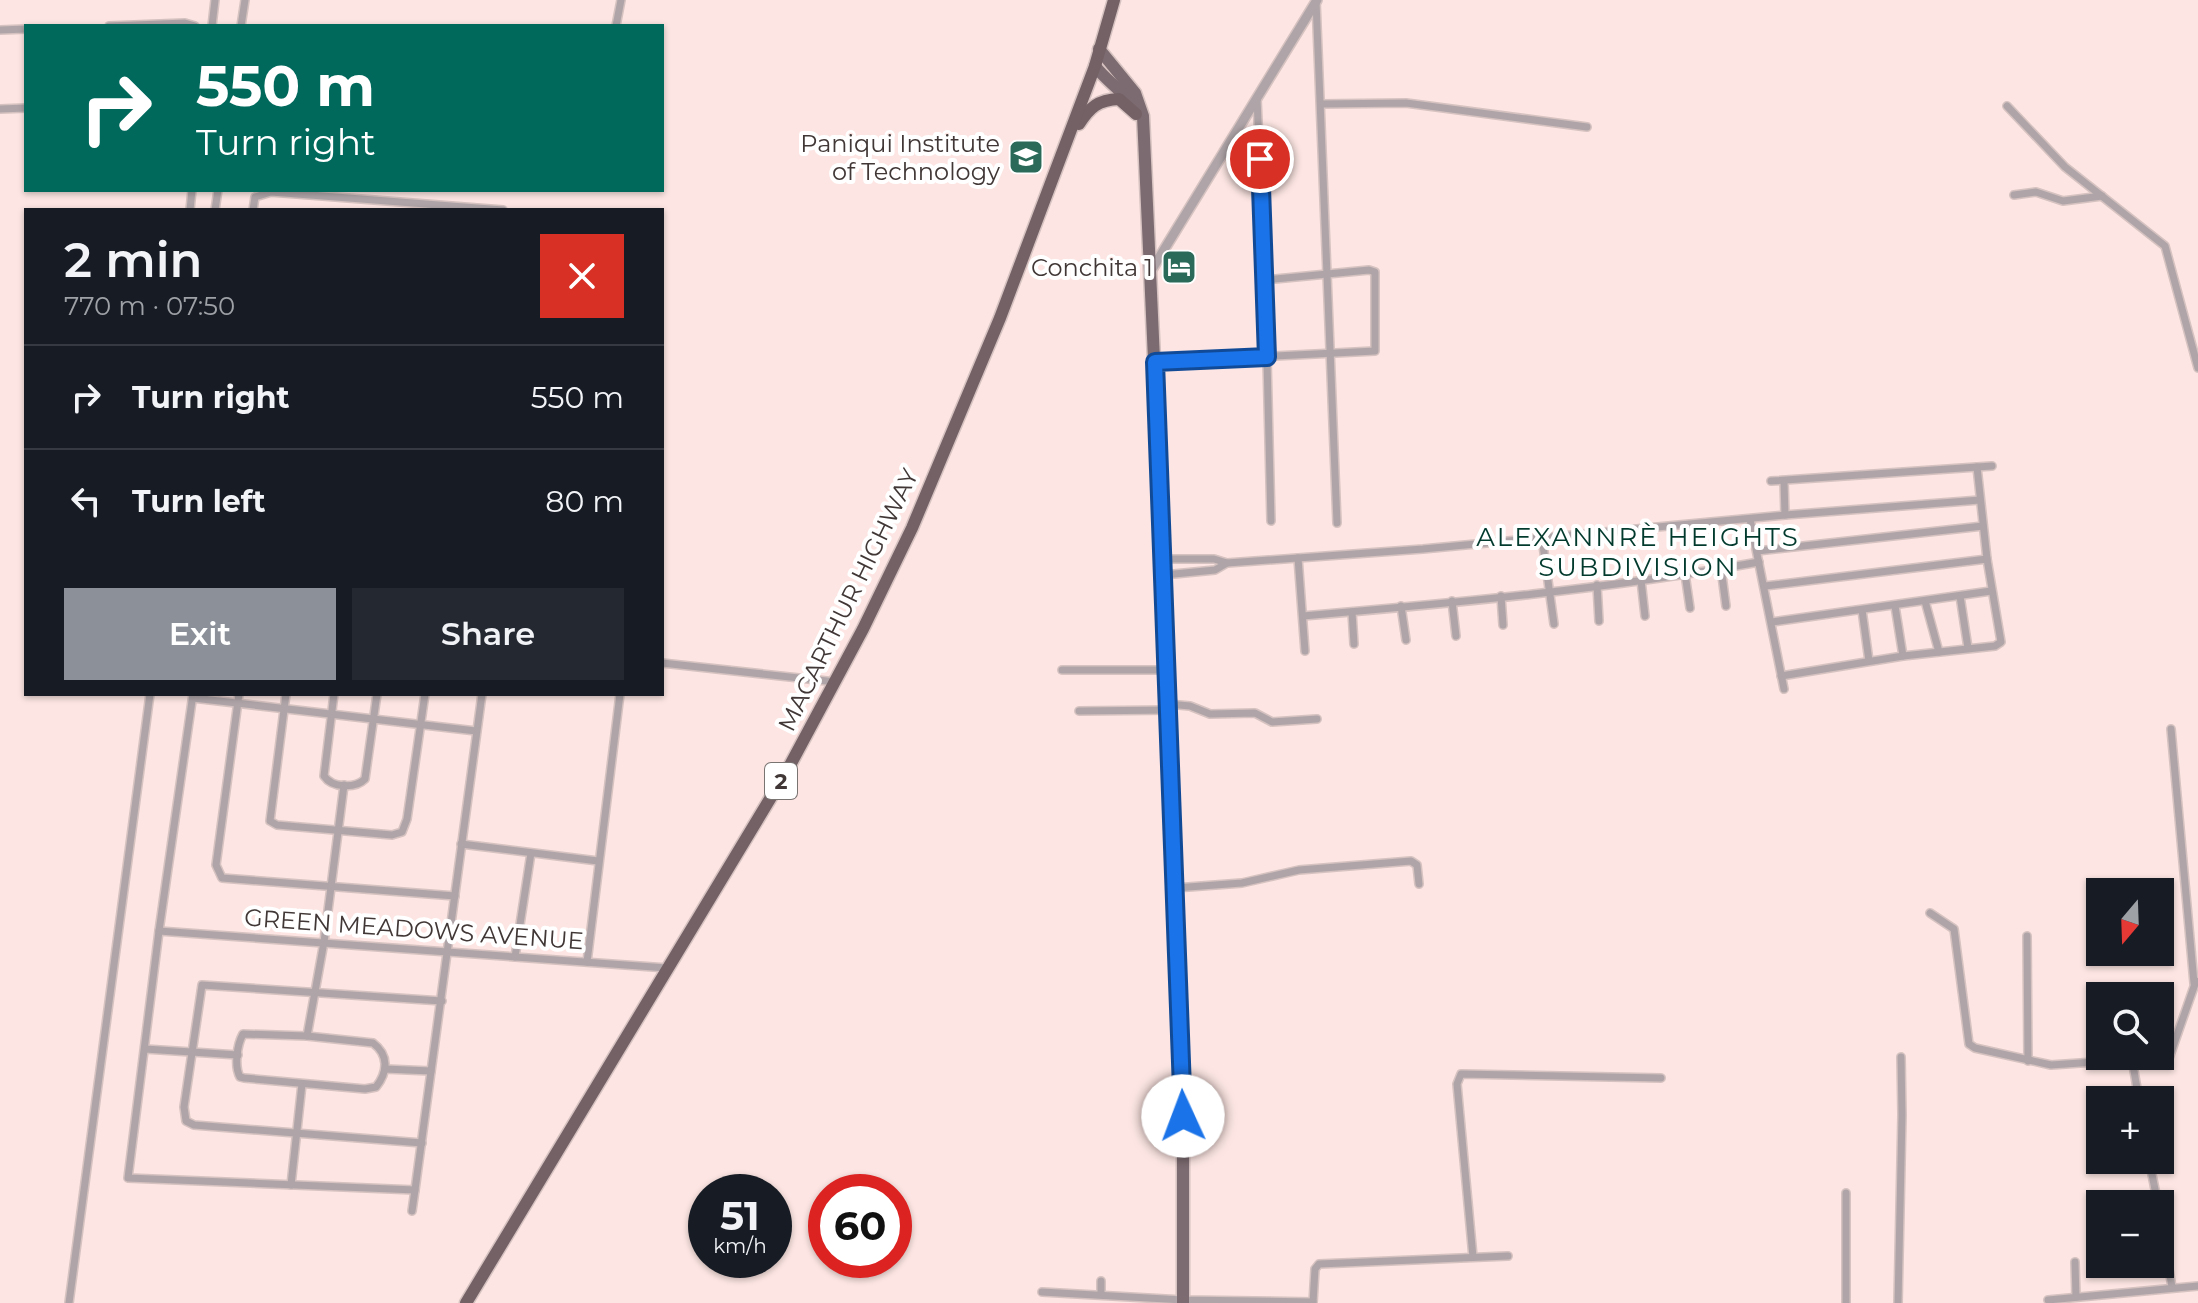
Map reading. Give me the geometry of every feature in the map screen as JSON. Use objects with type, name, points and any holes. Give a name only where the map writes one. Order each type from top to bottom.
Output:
[{"type":"highway","name":"MACARTHUR HIGHWAY","points":[[466,1303],[788,769],[836,682],[912,528],[1000,318],[1095,66],[1114,0]]},
{"type":"highway","points":[[1065,147],[1087,111],[1099,102],[1119,99],[1139,111]]},
{"type":"main road","points":[[1099,49],[1135,93],[1142,130],[1155,362],[1175,888],[1183,1135],[1183,1302]]},
{"type":"main road","points":[[1095,66],[1139,111]]},
{"type":"street","points":[[212,24],[215,0]]},
{"type":"street","points":[[241,24],[245,0]]},
{"type":"street","points":[[616,24],[621,0]]},
{"type":"street","points":[[1151,271],[1316,0]]},
{"type":"street","points":[[1316,0],[1337,523]]},
{"type":"street","points":[[160,24],[188,24]]},
{"type":"street","points":[[0,30],[24,29]]},
{"type":"street","points":[[1257,98],[1271,521]]},
{"type":"street","points":[[1321,104],[1406,103],[1587,127]]},
{"type":"street","points":[[2007,106],[2054,157],[2165,246],[2198,368]]},
{"type":"street","points":[[0,109],[24,108]]},
{"type":"street","points":[[253,208],[255,197],[271,192],[462,208]]},
{"type":"street","points":[[2014,195],[2036,192],[2063,201],[2102,196]]},
{"type":"street","points":[[1155,362],[1375,351],[1377,275],[1369,270],[1265,280]]},
{"type":"street","points":[[1771,481],[1992,466]]},
{"type":"street","points":[[1781,676],[1903,656],[1995,646],[2001,642],[1991,591],[1977,467]]},
{"type":"street","points":[[1784,481],[1785,515]]},
{"type":"street","points":[[1163,559],[1214,559],[1227,563],[1298,558],[1980,500]]},
{"type":"street","points":[[1750,519],[1784,689]]},
{"type":"street","points":[[1757,551],[1983,526]]},
{"type":"street","points":[[1542,538],[1554,624]]},
{"type":"street","points":[[1298,558],[1305,651]]},
{"type":"street","points":[[1182,559],[1183,573]]},
{"type":"street","points":[[1765,586],[1987,559]]},
{"type":"street","points":[[1303,616],[1549,591],[1759,562]]},
{"type":"street","points":[[1164,575],[1215,570],[1227,563]]},
{"type":"street","points":[[1721,568],[1726,606]]},
{"type":"street","points":[[1685,574],[1690,608]]},
{"type":"street","points":[[1641,580],[1645,616]]},
{"type":"street","points":[[1597,585],[1599,621]]},
{"type":"street","points":[[1772,622],[1991,591]]},
{"type":"street","points":[[1501,596],[1503,625]]},
{"type":"street","points":[[1960,596],[1968,648]]},
{"type":"street","points":[[1452,601],[1456,636]]},
{"type":"street","points":[[1925,601],[1939,652]]},
{"type":"street","points":[[1401,606],[1406,640]]},
{"type":"street","points":[[1895,606],[1903,656]]},
{"type":"street","points":[[1862,610],[1869,661]]},
{"type":"street","points":[[1352,612],[1354,644]]},
{"type":"street","points":[[664,663],[836,682]]},
{"type":"street","points":[[1062,670],[1167,670]]},
{"type":"street","points":[[69,1303],[150,696]]},
{"type":"street","points":[[415,1190],[128,1178],[159,931],[193,696],[238,704],[476,731]]},
{"type":"street","points":[[239,696],[216,865],[222,878],[455,896]]},
{"type":"street","points":[[286,696],[270,821],[277,825],[392,835],[402,832],[407,819],[425,696]]},
{"type":"street","points":[[334,696],[324,776],[329,782],[344,785],[358,785],[365,779],[377,696]]},
{"type":"street","points":[[412,1211],[482,696]]},
{"type":"street","points":[[587,962],[620,696]]},
{"type":"street","points":[[1079,711],[1190,706],[1210,714],[1255,713],[1272,722],[1317,719]]},
{"type":"street","points":[[2171,729],[2196,981],[2174,1044]]},
{"type":"street","points":[[307,1036],[324,942],[344,785]]},
{"type":"street","points":[[461,844],[598,861]]},
{"type":"street","points":[[515,957],[531,853]]},
{"type":"street","points":[[1175,888],[1242,883],[1299,870],[1411,861],[1417,865],[1419,884]]},
{"type":"street","points":[[1930,913],[1954,929],[1969,1044],[2028,1061],[2061,1065],[2086,1063]]},
{"type":"street","name":"GREEN MEADOWS AVENUE","points":[[159,931],[667,968]]},
{"type":"street","points":[[2027,936],[2028,1061]]},
{"type":"street","points":[[422,1143],[194,1125],[186,1121],[184,1107],[191,1052],[202,985],[442,1001]]},
{"type":"street","points":[[243,1034],[307,1036],[373,1043],[381,1049],[385,1059],[385,1069],[376,1087],[365,1089],[240,1077],[238,1055],[243,1034]]},
{"type":"street","points":[[145,1049],[238,1055]]},
{"type":"street","points":[[1898,1303],[1901,1057]]},
{"type":"street","points":[[385,1069],[431,1071]]},
{"type":"street","points":[[1473,1257],[1457,1084],[1461,1074],[1661,1078]]},
{"type":"street","points":[[291,1185],[302,1084]]},
{"type":"street","points":[[1846,1193],[1846,1303]]},
{"type":"street","points":[[1042,1292],[1183,1302],[1313,1303],[1315,1269],[1319,1264],[1508,1256]]},
{"type":"street","points":[[2075,1262],[2076,1297]]},
{"type":"street","points":[[2170,1278],[2172,1287]]},
{"type":"street","points":[[1101,1281],[1101,1295]]},
{"type":"street","points":[[2048,1300],[2198,1286]]},
{"type":"place","name":"Paniqui Institute of Technology","points":[[1026,157]]},
{"type":"place","name":"Conchita 1","points":[[1179,267]]},
{"type":"district","name":"ALEXANNRÈ HEIGHTS SUBDIVISION","points":[[1638,552]]},
{"type":"route","points":[[1183,1116],[1155,362],[1267,357],[1260,159]]}]
